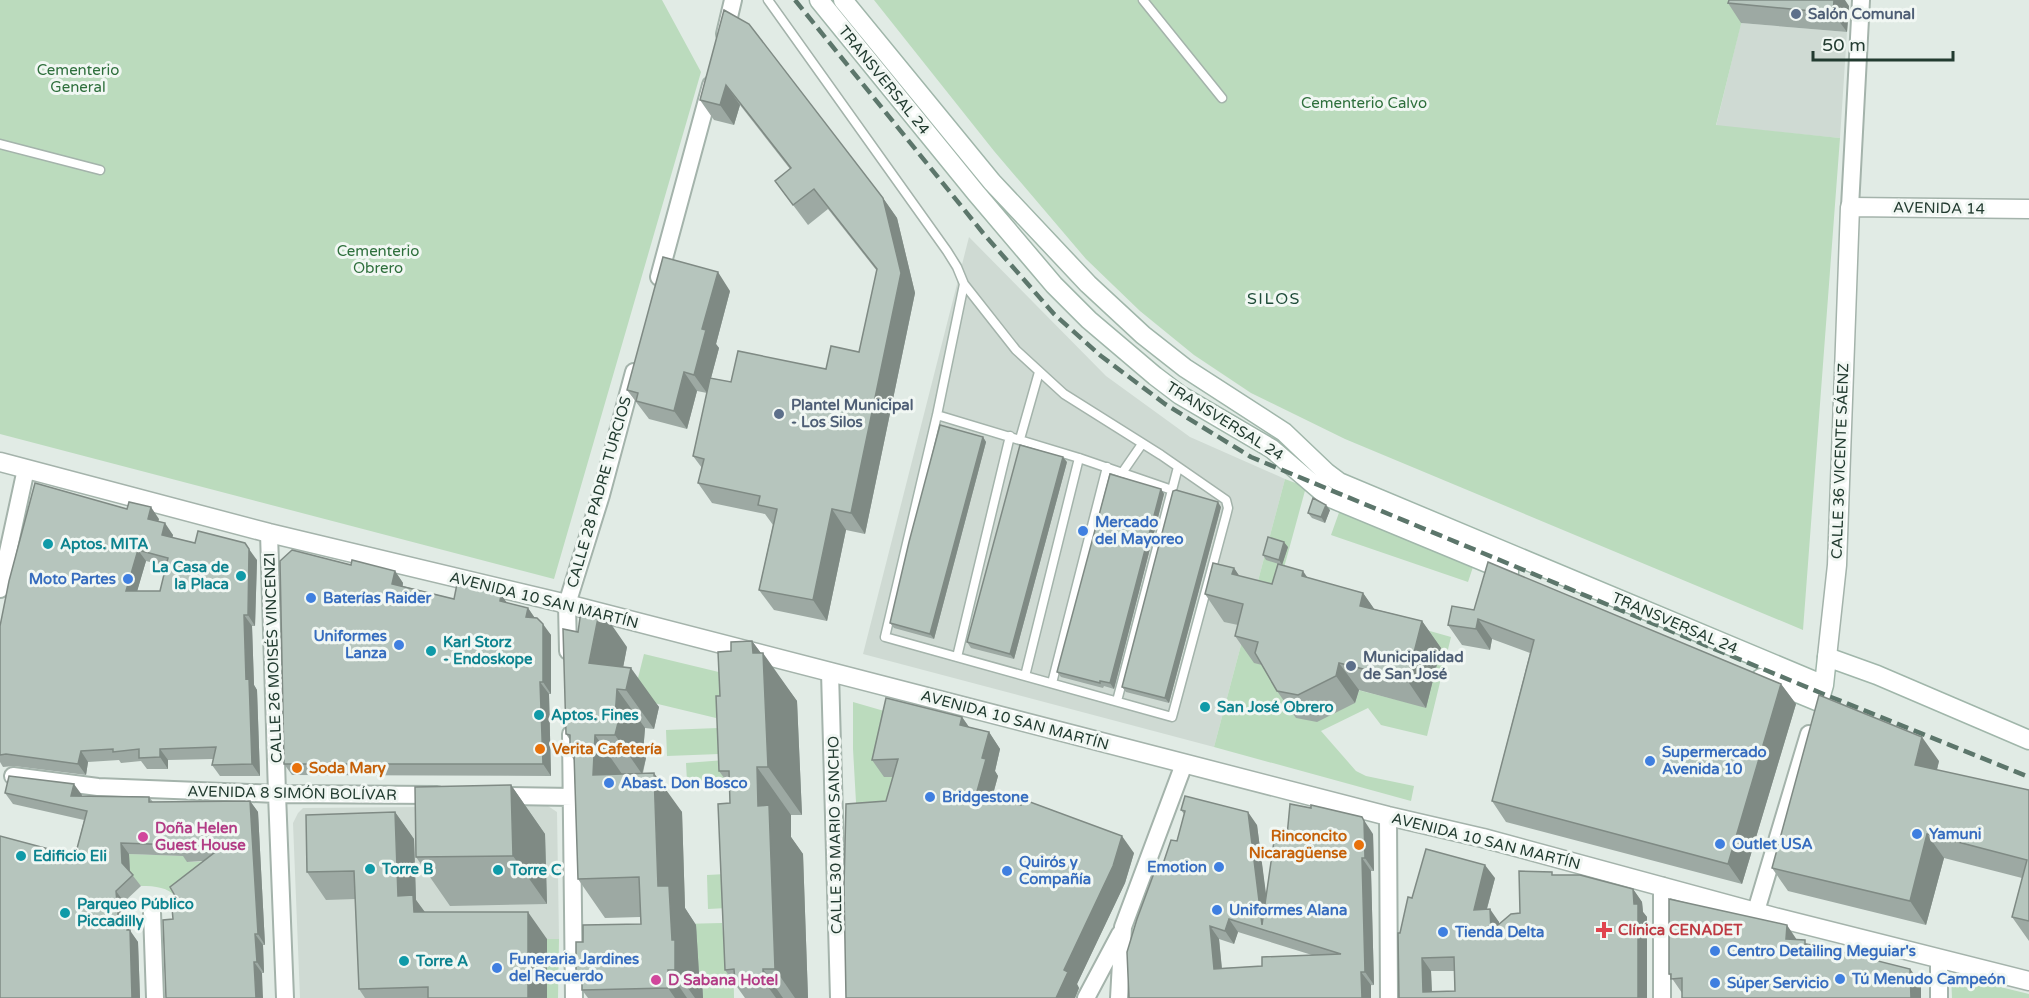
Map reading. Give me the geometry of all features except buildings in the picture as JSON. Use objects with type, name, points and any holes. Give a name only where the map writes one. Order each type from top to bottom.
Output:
[{"type":"street","points":[[722,46],[733,0]]},
{"type":"street","name":"TRANSVERSAL 24","points":[[819,0],[976,194],[1054,285],[1089,320],[1180,395],[1272,449],[1328,497],[1525,579]]},
{"type":"street","name":"TRANSVERSAL 24","points":[[843,0],[992,182],[1088,284],[1143,335],[1185,368],[1284,432],[1327,474],[1339,482],[1821,694]]},
{"type":"street","points":[[850,0],[858,17]]},
{"type":"street","name":"CALLE 36 VICENTE SÁENZ","points":[[1756,911],[1821,694],[1827,657],[1837,565],[1850,207],[1861,0]]},
{"type":"street","points":[[655,291],[716,67]]},
{"type":"street","points":[[976,194],[992,182]]},
{"type":"street","name":"AVENIDA 14","points":[[1850,207],[2029,209]]},
{"type":"street","name":"CALLE 28 PADRE TURCIOS","points":[[569,672],[567,604],[601,495],[638,359]]},
{"type":"street","name":"AVENIDA 10 SAN MARTÍN","points":[[0,462],[269,533],[567,604],[1184,764],[1483,838],[2029,981]]},
{"type":"street","points":[[0,589],[26,469]]},
{"type":"street","name":"CALLE 26 MOISÉS VINCENZI","points":[[269,533],[285,998]]},
{"type":"street","points":[[1827,657],[1877,675],[2029,740]]},
{"type":"street","name":"TRANSVERSAL 24","points":[[1742,670],[1821,694]]},
{"type":"street","name":"CALLE 30 MARIO SANCHO","points":[[830,672],[839,998]]},
{"type":"street","points":[[570,717],[573,797],[574,998]]},
{"type":"street","points":[[1086,998],[1123,927],[1184,764]]},
{"type":"street","name":"AVENIDA 8 SIMÓN BOLÍVAR","points":[[12,776],[98,787],[277,794],[454,796]]},
{"type":"street","points":[[478,796],[573,797]]},
{"type":"street","points":[[1388,816],[1389,998]]},
{"type":"street","points":[[1662,886],[1662,998]]},
{"type":"street","points":[[152,912],[155,998]]},
{"type":"street","points":[[1119,998],[1123,927]]},
{"type":"street","points":[[1939,958],[1939,998]]},
{"type":"lane","points":[[768,0],[947,251],[964,284],[1016,350],[1064,394],[1226,500],[1227,516],[1172,717],[885,637],[937,415],[964,284]]},
{"type":"lane","points":[[1143,0],[1222,98]]},
{"type":"lane","points":[[0,144],[100,170]]},
{"type":"lane","points":[[1020,439],[1039,372]]},
{"type":"lane","points":[[937,415],[1020,439],[1172,490]]},
{"type":"lane","points":[[957,657],[1010,436]]},
{"type":"lane","points":[[1122,472],[1142,444]]},
{"type":"lane","points":[[1025,676],[1079,458]]},
{"type":"lane","points":[[1052,683],[1107,467]]},
{"type":"lane","points":[[1117,701],[1178,467]]},
{"type":"shaded area","points":[[1741,23],[1847,32],[1840,138],[1716,126]]},
{"type":"shaded area","name":"Mercado del Mayoreo","points":[[969,237],[1106,376],[1190,437],[1285,479],[1214,747],[863,654]]},
{"type":"shaded area","points":[[548,806],[557,812],[559,939],[447,939],[447,998],[300,998],[293,823],[303,808]]},
{"type":"green space","name":"Cementerio Obrero","points":[[0,0],[662,0],[701,72],[554,579],[0,434]]},
{"type":"green space","name":"Cementerio Calvo","points":[[874,0],[1747,0],[1716,125],[1840,138],[1803,630],[1345,439],[1251,393],[1194,355],[1140,311],[1086,259],[994,151]]},
{"type":"green space","points":[[1285,479],[1306,487],[1282,575],[1338,605],[1451,637],[1427,736],[1381,725],[1368,708],[1321,731],[1356,771],[1366,776],[1414,786],[1411,801],[1214,747]],"holes":[[[1277,670],[1359,690],[1355,703]]]},
{"type":"green space","points":[[1341,507],[1474,564],[1468,582],[1331,535]]},
{"type":"green space","points":[[644,654],[727,674],[716,718],[633,698]]},
{"type":"green space","points":[[853,702],[898,715],[909,776],[897,818],[857,820]]},
{"type":"green space","points":[[718,728],[719,754],[667,756],[666,730]]},
{"type":"green space","points":[[725,760],[726,781],[687,782],[686,763]]},
{"type":"green space","points":[[129,854],[187,856],[188,862],[214,861],[178,898],[170,891],[161,888],[141,886],[118,861]]},
{"type":"green space","points":[[726,874],[727,908],[708,909],[707,875]]},
{"type":"green space","points":[[722,923],[723,934],[733,934],[734,998],[703,998],[702,979],[596,926]]},
{"type":"green space","points":[[547,939],[559,939],[558,998],[547,998]]},
{"type":"green space","points":[[1951,975],[2029,994],[2029,998],[1952,998]]},
{"type":"railway","points":[[795,0],[983,233],[1054,314],[1101,356],[1165,404],[1251,457],[2029,777]]},
{"type":"place","name":"Salón Comunal","points":[[1796,14]]},
{"type":"place","name":"Plantel Municipal - Los Silos","points":[[779,414]]},
{"type":"place","name":"Mercado del Mayoreo","points":[[1083,531]]},
{"type":"place","name":"Aptos. MITA","points":[[48,544]]},
{"type":"place","name":"La Casa de la Placa","points":[[241,576]]},
{"type":"place","name":"Moto Partes","points":[[128,579]]},
{"type":"place","name":"Baterías Raider","points":[[311,598]]},
{"type":"place","name":"Uniformes Lanza","points":[[399,645]]},
{"type":"place","name":"Karl Storz - Endoskope","points":[[431,651]]},
{"type":"place","name":"Municipalidad de San José","points":[[1351,666]]},
{"type":"place","name":"San José Obrero","points":[[1205,707]]},
{"type":"place","name":"Aptos. Fines","points":[[539,715]]},
{"type":"place","name":"Verita Cafetería","points":[[540,749]]},
{"type":"place","name":"Supermercado Avenida 10","points":[[1650,761]]},
{"type":"place","name":"Soda Mary","points":[[297,768]]},
{"type":"place","name":"Abast. Don Bosco","points":[[609,783]]},
{"type":"place","name":"Bridgestone","points":[[930,797]]},
{"type":"place","name":"Yamuni","points":[[1917,834]]},
{"type":"place","name":"Doña Helen Guest House","points":[[143,837]]},
{"type":"place","name":"Outlet USA","points":[[1720,844]]},
{"type":"place","name":"Rinconcito Nicaragüense","points":[[1359,845]]},
{"type":"place","name":"Edificio Eli","points":[[21,856]]},
{"type":"place","name":"Emotion","points":[[1219,867]]},
{"type":"place","name":"Torre B","points":[[370,869]]},
{"type":"place","name":"Torre C","points":[[498,870]]},
{"type":"place","name":"Quirós y Compañía","points":[[1007,871]]},
{"type":"place","name":"Uniformes Alana","points":[[1217,910]]},
{"type":"place","name":"Parqueo Público Piccadilly","points":[[65,913]]},
{"type":"place","name":"Clínica CENADET","points":[[1604,930]]},
{"type":"place","name":"Tienda Delta","points":[[1443,932]]},
{"type":"place","name":"Centro Detailing Meguiar's","points":[[1715,951]]},
{"type":"place","name":"Torre A","points":[[404,961]]},
{"type":"place","name":"Funeraria Jardines del Recuerdo","points":[[497,968]]},
{"type":"place","name":"Tú Menudo Campeón","points":[[1840,979]]},
{"type":"place","name":"D Sabana Hotel","points":[[656,980]]},
{"type":"place","name":"Súper Servicio","points":[[1715,983]]},
{"type":"district","name":"SILOS","points":[[1274,299]]},
{"type":"park label","name":"Cementerio General","points":[[78,78]]}]
